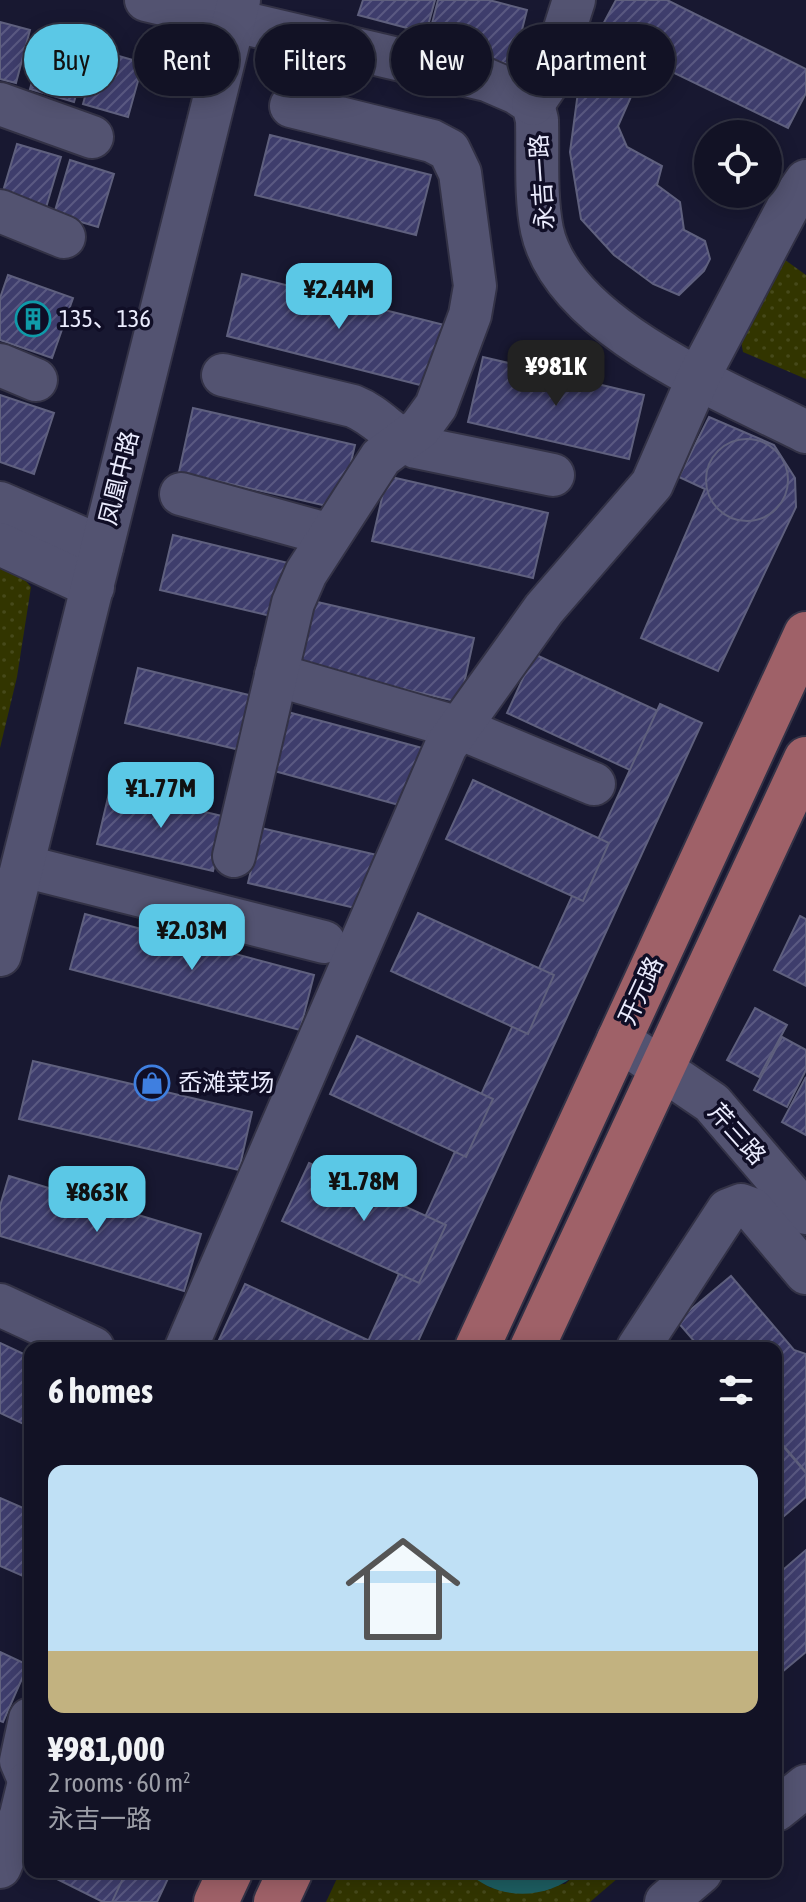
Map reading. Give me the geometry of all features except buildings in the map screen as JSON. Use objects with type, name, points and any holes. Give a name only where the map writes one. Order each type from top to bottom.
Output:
[{"type":"main road","name":"开元路","points":[[480,1342],[806,634]]},
{"type":"main road","points":[[535,1342],[806,759]]},
{"type":"main road","points":[[216,1902],[227,1878]]},
{"type":"main road","points":[[276,1902],[287,1878]]},
{"type":"street","name":"永吉一路","points":[[146,0],[236,10],[487,80],[517,93],[533,104],[537,120],[542,231],[552,258],[569,287],[611,326],[806,432]]},
{"type":"street","points":[[533,104],[548,82],[574,0]]},
{"type":"street","name":"凤凰中路","points":[[0,955],[236,10]]},
{"type":"street","points":[[0,104],[92,137]]},
{"type":"street","points":[[234,856],[293,603],[306,573],[381,457],[420,428],[436,406],[470,315],[475,286],[460,173],[449,150],[432,141],[291,106]]},
{"type":"street","points":[[189,1342],[446,746],[544,609],[652,484],[699,376],[788,207],[806,181]]},
{"type":"street","points":[[0,211],[64,237]]},
{"type":"street","points":[[223,375],[353,406],[374,414],[402,441],[553,475]]},
{"type":"street","points":[[181,494],[330,535]]},
{"type":"street","points":[[0,503],[97,567]]},
{"type":"street","points":[[0,544],[97,567]]},
{"type":"street","points":[[276,675],[459,728],[594,784]]},
{"type":"street","points":[[23,866],[324,942]]},
{"type":"street","name":"芹三路","points":[[618,1039],[712,1103],[806,1213]]},
{"type":"street","points":[[642,1342],[728,1210],[741,1205],[752,1209],[806,1273]]},
{"type":"street","points":[[0,1305],[80,1342]]},
{"type":"street","points":[[24,1747],[21,1761],[24,1768]]},
{"type":"street","points":[[782,1805],[806,1786]]},
{"type":"street","points":[[0,1867],[24,1804]]},
{"type":"street","points":[[666,1902],[694,1878]]},
{"type":"shaded area","points":[[781,257],[806,275],[806,379],[743,352],[740,336]]},
{"type":"shaded area","points":[[0,564],[18,572],[31,587],[17,677],[0,748]]},
{"type":"shaded area","points":[[337,1878],[476,1878],[491,1888],[565,1884],[572,1878],[618,1878],[590,1902],[326,1902]]},
{"type":"shaded area","points":[[475,1878],[570,1878],[553,1888],[523,1894],[494,1889]]},
{"type":"place","name":"135、136","points":[[33,319]]},
{"type":"place","name":"岙滩菜场","points":[[152,1083]]}]
